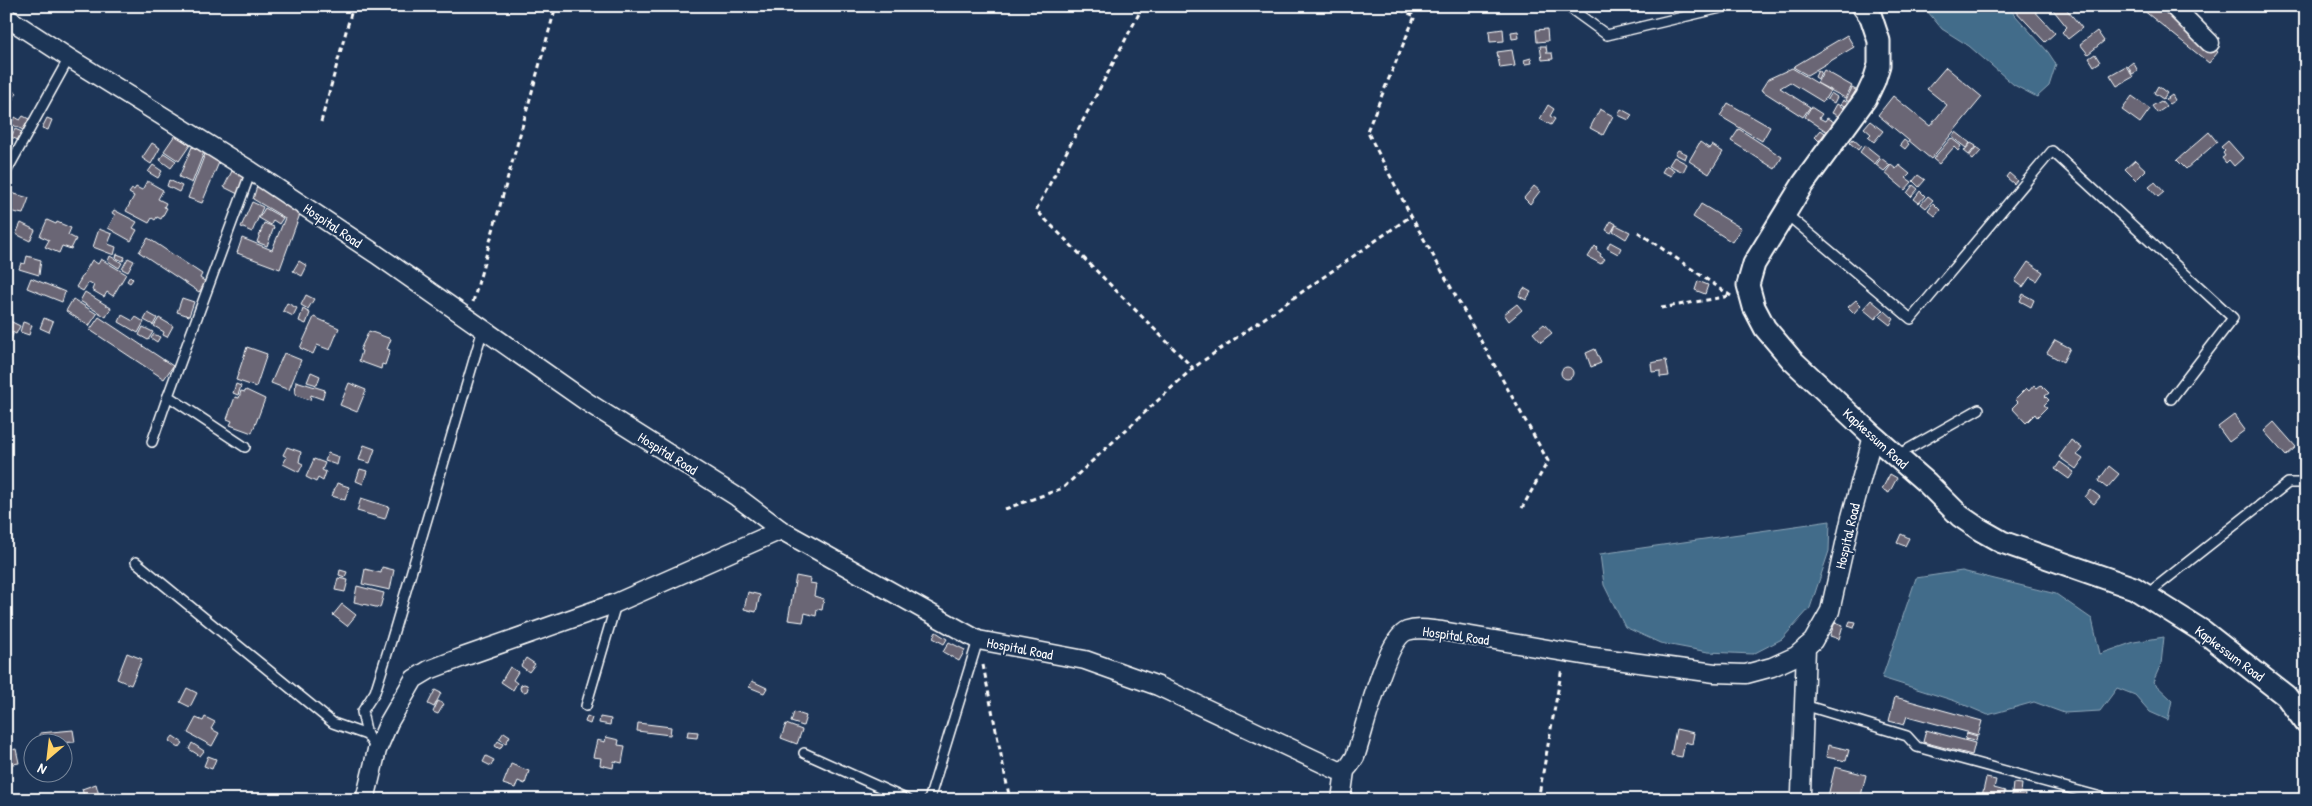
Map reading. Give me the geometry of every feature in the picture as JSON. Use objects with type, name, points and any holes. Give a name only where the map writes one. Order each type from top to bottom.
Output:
[{"type":"street","name":"Kapkessum Road","points":[[1863,6],[1871,17],[1879,41],[1879,65],[1874,81],[1866,98],[1803,184],[1754,264],[1748,285],[1740,294],[1754,307],[1765,328],[1792,360],[1960,516],[2002,542],[2134,588],[2146,595],[2204,632],[2286,696],[2306,723]]},
{"type":"street","points":[[2173,6],[2210,43]]},
{"type":"street","name":"Hospital Road","points":[[6,17],[251,171],[376,254],[587,402],[736,497],[781,530],[978,640],[1085,660],[1158,686],[1220,714],[1313,761],[1337,770],[1345,770],[1355,757],[1380,676],[1392,645],[1406,631],[1418,629],[1442,631],[1565,652],[1715,673],[1746,674],[1772,667],[1796,656],[1813,641],[1830,611],[1851,517],[1873,436]]},
{"type":"street","points":[[365,800],[377,750],[389,722],[414,679],[429,670],[616,603],[781,530]]},
{"type":"street","points":[[1801,793],[1806,647]]},
{"type":"street","points":[[1341,800],[1345,770]]},
{"type":"lane","points":[[1567,6],[1607,35],[1729,6]]},
{"type":"lane","points":[[6,172],[69,58]]},
{"type":"lane","points":[[1785,213],[1911,319],[2052,151],[2233,318],[2171,399]]},
{"type":"lane","points":[[152,442],[251,171]]},
{"type":"lane","points":[[377,750],[367,735],[362,712],[375,692],[484,329]]},
{"type":"lane","points":[[168,396],[245,447]]},
{"type":"lane","points":[[1896,456],[1979,409]]},
{"type":"lane","points":[[2146,595],[2288,483],[2306,483]]},
{"type":"lane","points":[[136,562],[332,723],[367,735]]},
{"type":"lane","points":[[586,706],[616,603]]},
{"type":"lane","points":[[928,800],[978,640]]},
{"type":"lane","points":[[2286,696],[2306,709]]},
{"type":"lane","points":[[1804,705],[1907,736],[1917,747],[2112,800]]},
{"type":"lane","points":[[804,753],[908,800]]},
{"type":"path","points":[[321,122],[353,6]]},
{"type":"path","points":[[468,319],[556,6]]},
{"type":"path","points":[[1143,6],[1036,210],[1193,368]]},
{"type":"path","points":[[1392,6],[1415,16],[1367,131],[1411,216],[1548,460],[1522,508]]},
{"type":"path","points":[[1005,508],[1063,488],[1193,368],[1411,216]]},
{"type":"path","points":[[1638,232],[1740,294]]},
{"type":"path","points":[[1661,308],[1740,294]]},
{"type":"path","points":[[978,640],[1010,800]]},
{"type":"path","points":[[1538,800],[1565,652]]},
{"type":"water","points":[[1923,6],[2007,6],[2048,52],[2056,64],[2049,86],[2037,97],[2014,85],[1969,46],[1942,29]]},
{"type":"water","points":[[1830,521],[1829,551],[1810,608],[1782,639],[1753,654],[1708,652],[1660,643],[1625,627],[1604,585],[1600,554]]},
{"type":"water","points":[[1962,571],[2056,594],[2092,619],[2100,654],[2134,642],[2164,637],[2161,664],[2153,682],[2172,700],[2168,720],[2150,712],[2135,695],[2117,688],[2100,711],[2064,713],[2034,702],[1988,715],[1955,701],[1882,678],[1916,578]]},
{"type":"building","points":[[2011,6],[2030,6],[2055,33],[2045,42]]},
{"type":"building","points":[[2050,6],[2064,6],[2082,28],[2068,39],[2062,32],[2067,27]]},
{"type":"building","points":[[2146,6],[2161,6],[2218,52],[2209,63],[2143,10]]},
{"type":"building","points":[[1503,29],[1504,41],[1490,42],[1489,31]]},
{"type":"building","points":[[1547,29],[1548,41],[1537,42],[1536,30]]},
{"type":"building","points":[[1518,31],[1519,38],[1512,39],[1511,32]]},
{"type":"building","points":[[2097,31],[2104,41],[2088,54],[2080,44]]},
{"type":"building","points":[[1847,35],[1854,47],[1807,75],[1793,67]]},
{"type":"building","points":[[1540,46],[1546,46],[1547,53],[1552,53],[1553,59],[1542,60]]},
{"type":"building","points":[[1512,50],[1515,66],[1500,68],[1497,52]]},
{"type":"building","points":[[2095,54],[2100,62],[2094,66],[2089,58]]},
{"type":"building","points":[[1531,58],[1532,63],[1525,64],[1524,60]]},
{"type":"building","points":[[2133,62],[2138,71],[2132,74],[2128,66]]},
{"type":"building","points":[[2126,66],[2133,77],[2117,86],[2110,75]]},
{"type":"building","points":[[1946,67],[1982,97],[1931,159],[1878,115],[1893,96],[1930,126],[1947,105],[1927,89]]},
{"type":"building","points":[[1792,68],[1830,91],[1823,102],[1790,82],[1780,88],[1810,107],[1803,117],[1761,90],[1768,79]]},
{"type":"building","points":[[1818,70],[1821,72],[1818,79],[1815,77]]},
{"type":"building","points":[[1824,70],[1852,86],[1845,98],[1817,83]]},
{"type":"building","points":[[6,83],[13,87],[11,90],[17,93],[8,107],[6,106]]},
{"type":"building","points":[[2158,86],[2167,93],[2163,99],[2154,93]]},
{"type":"building","points":[[1852,88],[1856,90],[1849,102],[1846,100]]},
{"type":"building","points":[[1831,93],[1837,97],[1834,103],[1827,99]]},
{"type":"building","points":[[2172,95],[2175,100],[2169,104],[2165,100]]},
{"type":"building","points":[[2132,96],[2150,109],[2140,123],[2122,110]]},
{"type":"building","points":[[1843,100],[1850,104],[1847,108],[1841,104]]},
{"type":"building","points":[[2161,101],[2166,107],[2157,113],[2152,106]]},
{"type":"building","points":[[1728,103],[1770,127],[1762,141],[1720,116]]},
{"type":"building","points":[[1837,104],[1847,110],[1842,118],[1832,113]]},
{"type":"building","points":[[1548,105],[1554,109],[1550,116],[1555,119],[1551,125],[1540,119]]},
{"type":"building","points":[[1811,107],[1822,114],[1819,118],[1825,121],[1827,118],[1836,123],[1829,133],[1805,117]]},
{"type":"building","points":[[1600,109],[1613,116],[1603,135],[1590,128]]},
{"type":"building","points":[[1621,109],[1632,115],[1629,120],[1618,115]]},
{"type":"building","points":[[23,116],[29,119],[23,130],[11,124],[15,117],[20,120]]},
{"type":"building","points":[[47,118],[52,120],[48,130],[42,128]]},
{"type":"building","points":[[1870,121],[1883,131],[1874,142],[1868,137],[1871,134],[1864,128]]},
{"type":"building","points":[[6,125],[10,126],[7,136],[6,135]]},
{"type":"building","points":[[15,129],[22,132],[18,140],[11,137]]},
{"type":"building","points":[[1739,129],[1782,157],[1775,169],[1731,141]]},
{"type":"building","points":[[1821,130],[1825,133],[1819,141],[1815,137]]},
{"type":"building","points":[[1956,132],[1970,143],[1966,148],[1952,137]]},
{"type":"building","points":[[2209,132],[2217,142],[2186,169],[2177,160]]},
{"type":"building","points":[[175,135],[190,145],[179,161],[164,151]]},
{"type":"building","points":[[1951,138],[1961,146],[1958,151],[1954,147],[1939,164],[1933,159]]},
{"type":"building","points":[[1853,139],[1861,146],[1858,150],[1850,143]]},
{"type":"building","points":[[1904,140],[1909,144],[1905,149],[1900,145]]},
{"type":"building","points":[[2228,141],[2243,158],[2234,166],[2229,160],[2226,163],[2222,158],[2225,156],[2223,153],[2225,151],[2221,147]]},
{"type":"building","points":[[1700,142],[1710,149],[1712,145],[1723,152],[1709,174],[1689,161]]},
{"type":"building","points":[[152,143],[160,148],[151,164],[142,158]]},
{"type":"building","points":[[1971,143],[1976,146],[1969,155],[1964,151]]},
{"type":"building","points":[[1865,145],[1880,157],[1875,164],[1860,152]]},
{"type":"building","points":[[192,147],[204,152],[192,183],[179,177]]},
{"type":"building","points":[[1976,147],[1981,151],[1973,160],[1969,157]]},
{"type":"building","points":[[1678,150],[1687,154],[1685,159],[1675,154]]},
{"type":"building","points":[[164,153],[176,161],[171,168],[160,160]]},
{"type":"building","points":[[205,154],[220,160],[202,203],[188,198]]},
{"type":"building","points":[[1674,157],[1687,164],[1683,172],[1669,165]]},
{"type":"building","points":[[1881,158],[1890,165],[1884,171],[1876,165]]},
{"type":"building","points":[[2135,160],[2146,170],[2136,180],[2125,169]]},
{"type":"building","points":[[153,165],[162,171],[158,178],[148,172]]},
{"type":"building","points":[[1666,165],[1674,170],[1671,176],[1662,172]]},
{"type":"building","points":[[1891,165],[1896,169],[1899,165],[1910,174],[1906,178],[1912,182],[1905,190],[1885,173]]},
{"type":"building","points":[[232,171],[246,178],[238,194],[224,187]]},
{"type":"building","points":[[2009,173],[2017,180],[2014,184],[2006,177]]},
{"type":"building","points":[[1918,175],[1925,180],[1919,187],[1913,181]]},
{"type":"building","points":[[169,180],[182,186],[179,192],[167,186]]},
{"type":"building","points":[[147,181],[163,190],[158,199],[166,203],[164,207],[167,208],[161,219],[157,217],[155,220],[152,218],[149,223],[126,211],[134,196],[129,193],[136,187],[142,190]]},
{"type":"building","points":[[2155,182],[2164,192],[2158,197],[2149,187]]},
{"type":"building","points":[[1913,185],[1918,189],[1911,197],[1907,193]]},
{"type":"building","points":[[257,186],[300,214],[280,269],[237,253],[242,238],[272,250],[285,218],[253,199]]},
{"type":"building","points":[[1534,186],[1540,191],[1530,204],[1524,198]]},
{"type":"building","points":[[1920,191],[1925,196],[1919,203],[1914,199]]},
{"type":"building","points":[[11,193],[29,198],[23,214],[9,211]]},
{"type":"building","points":[[1928,196],[1933,200],[1926,208],[1921,204]]},
{"type":"building","points":[[252,202],[263,207],[252,232],[241,227]]},
{"type":"building","points":[[1933,203],[1940,210],[1935,216],[1928,210]]},
{"type":"building","points":[[1701,204],[1741,228],[1732,242],[1693,217]]},
{"type":"building","points":[[265,208],[283,218],[279,224],[273,220],[271,225],[259,218]]},
{"type":"building","points":[[114,210],[137,222],[133,228],[137,230],[131,241],[108,228],[115,215],[112,213]]},
{"type":"building","points":[[47,220],[71,228],[68,235],[76,239],[71,249],[62,246],[59,253],[45,247],[49,240],[40,236]]},
{"type":"building","points":[[1611,221],[1616,224],[1611,233],[1606,230]]},
{"type":"building","points":[[21,223],[35,230],[30,241],[16,234]]},
{"type":"building","points":[[264,223],[274,227],[267,246],[257,242]]},
{"type":"building","points":[[1616,225],[1630,232],[1626,239],[1613,231]]},
{"type":"building","points":[[99,229],[112,234],[108,244],[116,247],[114,255],[93,247]]},
{"type":"building","points":[[148,238],[202,274],[200,278],[206,282],[199,292],[139,252]]},
{"type":"building","points":[[1610,242],[1621,248],[1618,254],[1607,248]]},
{"type":"building","points":[[1595,246],[1596,250],[1601,254],[1600,256],[1605,259],[1601,264],[1588,257]]},
{"type":"building","points":[[117,254],[125,257],[123,261],[116,258]]},
{"type":"building","points":[[27,256],[41,260],[39,275],[19,269],[21,263],[25,264]]},
{"type":"building","points":[[110,256],[122,263],[119,268],[108,261]]},
{"type":"building","points":[[128,258],[134,261],[128,272],[122,269]]},
{"type":"building","points":[[101,259],[126,274],[113,296],[107,292],[104,297],[92,290],[94,285],[89,282],[83,291],[76,287],[92,260],[98,264]]},
{"type":"building","points":[[299,261],[307,266],[302,276],[293,271]]},
{"type":"building","points":[[2028,262],[2043,272],[2037,281],[2030,277],[2023,287],[2015,281]]},
{"type":"building","points":[[130,276],[133,279],[130,283],[127,281]]},
{"type":"building","points":[[31,278],[65,292],[62,302],[27,288]]},
{"type":"building","points":[[1698,281],[1708,285],[1705,294],[1695,290]]},
{"type":"building","points":[[1524,288],[1531,292],[1526,300],[1519,296]]},
{"type":"building","points":[[85,292],[111,308],[106,317],[80,301]]},
{"type":"building","points":[[2023,294],[2034,300],[2031,307],[2020,301]]},
{"type":"building","points":[[306,295],[314,299],[308,309],[301,305]]},
{"type":"building","points":[[182,298],[194,302],[189,316],[177,312]]},
{"type":"building","points":[[73,299],[97,314],[89,326],[66,311]]},
{"type":"building","points":[[1856,300],[1861,305],[1854,313],[1848,307]]},
{"type":"building","points":[[1871,300],[1883,310],[1875,319],[1863,309]]},
{"type":"building","points":[[287,303],[297,308],[293,316],[283,311]]},
{"type":"building","points":[[1517,304],[1522,310],[1509,321],[1504,314]]},
{"type":"building","points":[[303,309],[310,313],[306,324],[299,321]]},
{"type":"building","points":[[1885,311],[1894,319],[1890,325],[1880,317]]},
{"type":"building","points":[[148,313],[157,318],[153,325],[144,320]]},
{"type":"building","points":[[122,315],[133,321],[136,317],[144,322],[138,333],[119,322]]},
{"type":"building","points":[[99,317],[173,366],[164,379],[90,330]]},
{"type":"building","points":[[314,317],[339,328],[330,350],[317,345],[313,354],[300,348]]},
{"type":"building","points":[[44,318],[53,322],[49,332],[40,328]]},
{"type":"building","points":[[159,318],[173,326],[167,337],[163,335],[164,332],[154,326]]},
{"type":"building","points":[[6,319],[20,326],[16,334],[6,329]]},
{"type":"building","points":[[23,322],[32,325],[29,335],[20,332]]},
{"type":"building","points":[[1544,324],[1552,333],[1541,342],[1533,333]]},
{"type":"building","points":[[143,327],[153,332],[148,340],[139,335]]},
{"type":"building","points":[[6,331],[13,334],[10,341],[6,339]]},
{"type":"building","points":[[369,331],[391,339],[387,349],[390,350],[385,365],[382,364],[381,369],[359,361],[362,351],[360,350]]},
{"type":"building","points":[[154,334],[160,337],[157,342],[151,338]]},
{"type":"building","points":[[2055,340],[2070,348],[2063,362],[2047,353]]},
{"type":"building","points":[[247,347],[267,354],[256,387],[236,380]]},
{"type":"building","points":[[1595,349],[1601,363],[1591,367],[1586,353]]},
{"type":"building","points":[[2303,350],[2306,352],[2306,362],[2298,356]]},
{"type":"building","points":[[284,353],[301,360],[289,390],[271,383]]},
{"type":"building","points":[[1666,360],[1669,376],[1660,377],[1660,371],[1652,372],[1651,363]]},
{"type":"building","points":[[1565,367],[1569,367],[1573,373],[1569,379],[1565,379],[1561,375],[1561,371]]},
{"type":"building","points":[[311,372],[320,376],[317,385],[307,382]]},
{"type":"building","points":[[296,381],[325,390],[322,399],[311,395],[310,400],[295,395]]},
{"type":"building","points":[[349,383],[366,390],[357,412],[340,405]]},
{"type":"building","points":[[236,384],[241,386],[238,395],[233,393]]},
{"type":"building","points":[[2034,385],[2037,388],[2041,385],[2049,393],[2045,396],[2049,400],[2044,405],[2047,407],[2037,417],[2035,414],[2026,423],[2012,408],[2018,402],[2015,399],[2026,388],[2029,391]]},
{"type":"building","points":[[246,390],[265,399],[252,433],[230,425],[232,421],[227,419],[235,397],[239,398],[241,391],[245,392]]},
{"type":"building","points":[[2234,415],[2245,430],[2229,442],[2218,427]]},
{"type":"building","points":[[2274,422],[2296,447],[2286,456],[2264,431]]},
{"type":"building","points":[[2071,440],[2082,448],[2077,455],[2083,459],[2076,469],[2059,457]]},
{"type":"building","points":[[364,445],[375,449],[370,463],[359,460]]},
{"type":"building","points":[[287,447],[301,452],[299,462],[303,464],[299,472],[283,464],[287,457],[283,455]]},
{"type":"building","points":[[328,453],[339,457],[337,465],[325,461]]},
{"type":"building","points":[[314,459],[325,463],[322,470],[326,472],[323,481],[318,478],[316,482],[306,477]]},
{"type":"building","points":[[2060,462],[2074,472],[2069,479],[2055,469]]},
{"type":"building","points":[[2109,466],[2119,474],[2107,488],[2098,481]]},
{"type":"building","points":[[360,469],[367,471],[363,484],[356,481]]},
{"type":"building","points":[[1890,474],[1897,478],[1889,493],[1882,489]]},
{"type":"building","points":[[337,483],[349,487],[345,500],[332,496]]},
{"type":"building","points":[[2091,490],[2100,497],[2094,504],[2085,497]]},
{"type":"building","points":[[361,498],[389,507],[385,519],[357,511]]},
{"type":"building","points":[[1901,534],[1909,538],[1905,546],[1897,543]]},
{"type":"building","points":[[382,567],[394,570],[390,590],[362,584],[365,569],[381,573]]},
{"type":"building","points":[[340,570],[347,572],[345,577],[339,575]]},
{"type":"building","points":[[796,576],[811,579],[810,583],[816,584],[814,596],[824,599],[822,610],[817,609],[816,616],[805,613],[803,622],[788,620]]},
{"type":"building","points":[[338,578],[348,580],[345,592],[335,590]]},
{"type":"building","points":[[357,586],[384,593],[380,608],[354,602]]},
{"type":"building","points":[[748,592],[760,595],[756,612],[744,609]]},
{"type":"building","points":[[342,604],[356,615],[347,626],[333,615]]},
{"type":"building","points":[[1850,621],[1856,622],[1854,628],[1848,626]]},
{"type":"building","points":[[1835,622],[1843,625],[1839,639],[1830,636]]},
{"type":"building","points":[[936,632],[947,639],[944,644],[933,638]]},
{"type":"building","points":[[949,642],[965,650],[959,661],[943,652]]},
{"type":"building","points":[[127,653],[142,659],[131,685],[117,679]]},
{"type":"building","points":[[526,658],[535,664],[529,672],[521,666]]},
{"type":"building","points":[[510,667],[518,672],[513,680],[517,683],[513,690],[501,682]]},
{"type":"building","points":[[752,681],[767,688],[764,693],[749,687]]},
{"type":"building","points":[[524,684],[528,688],[524,692],[520,688]]},
{"type":"building","points":[[187,688],[197,693],[190,707],[180,702]]},
{"type":"building","points":[[435,690],[441,693],[434,707],[428,704]]},
{"type":"building","points":[[1895,697],[1982,721],[1978,735],[1907,716],[1904,725],[1889,721]]},
{"type":"building","points":[[438,701],[444,704],[438,714],[433,712]]},
{"type":"building","points":[[794,712],[806,716],[803,726],[791,722]]},
{"type":"building","points":[[587,716],[592,718],[590,724],[585,722]]},
{"type":"building","points":[[205,717],[215,722],[211,729],[219,733],[212,746],[188,733],[196,718],[203,721]]},
{"type":"building","points":[[600,717],[611,719],[610,725],[599,723]]},
{"type":"building","points":[[638,723],[671,727],[670,735],[637,731]]},
{"type":"building","points":[[786,724],[802,730],[797,744],[781,738]]},
{"type":"building","points":[[1676,729],[1694,733],[1692,744],[1685,742],[1682,757],[1671,755]]},
{"type":"building","points":[[73,730],[75,742],[72,742],[72,734],[40,733]]},
{"type":"building","points":[[1926,730],[1975,743],[1972,755],[1923,742]]},
{"type":"building","points":[[688,731],[698,732],[697,738],[687,737]]},
{"type":"building","points":[[504,732],[510,736],[506,743],[499,739]]},
{"type":"building","points":[[1967,733],[1977,736],[1976,741],[1965,739]]},
{"type":"building","points":[[173,736],[183,743],[179,748],[169,741]]},
{"type":"building","points":[[606,737],[619,740],[618,745],[625,746],[622,763],[614,761],[613,768],[600,765],[601,758],[593,757],[597,740],[605,742]]},
{"type":"building","points":[[498,741],[503,744],[500,749],[495,746]]},
{"type":"building","points":[[192,743],[204,751],[200,756],[189,749]]},
{"type":"building","points":[[1828,745],[1849,750],[1846,761],[1826,757]]},
{"type":"building","points":[[16,749],[19,763],[6,765],[6,751]]},
{"type":"building","points":[[208,756],[216,759],[212,769],[204,766]]},
{"type":"building","points":[[486,756],[494,760],[491,766],[483,762]]},
{"type":"building","points":[[511,764],[529,771],[525,784],[518,781],[515,788],[503,784]]},
{"type":"building","points":[[1835,767],[1866,775],[1860,800],[1844,800],[1828,796]]},
{"type":"building","points":[[1986,778],[1996,780],[1994,788],[2005,791],[2003,800],[1982,796]]},
{"type":"building","points":[[2013,783],[2022,784],[2021,793],[2012,793]]},
{"type":"building","points":[[96,784],[100,799],[85,800],[82,789]]},
{"type":"building","points":[[2012,794],[2026,794],[2025,800],[2012,800]]},
{"type":"building","points":[[562,795],[577,799],[561,800]]}]
